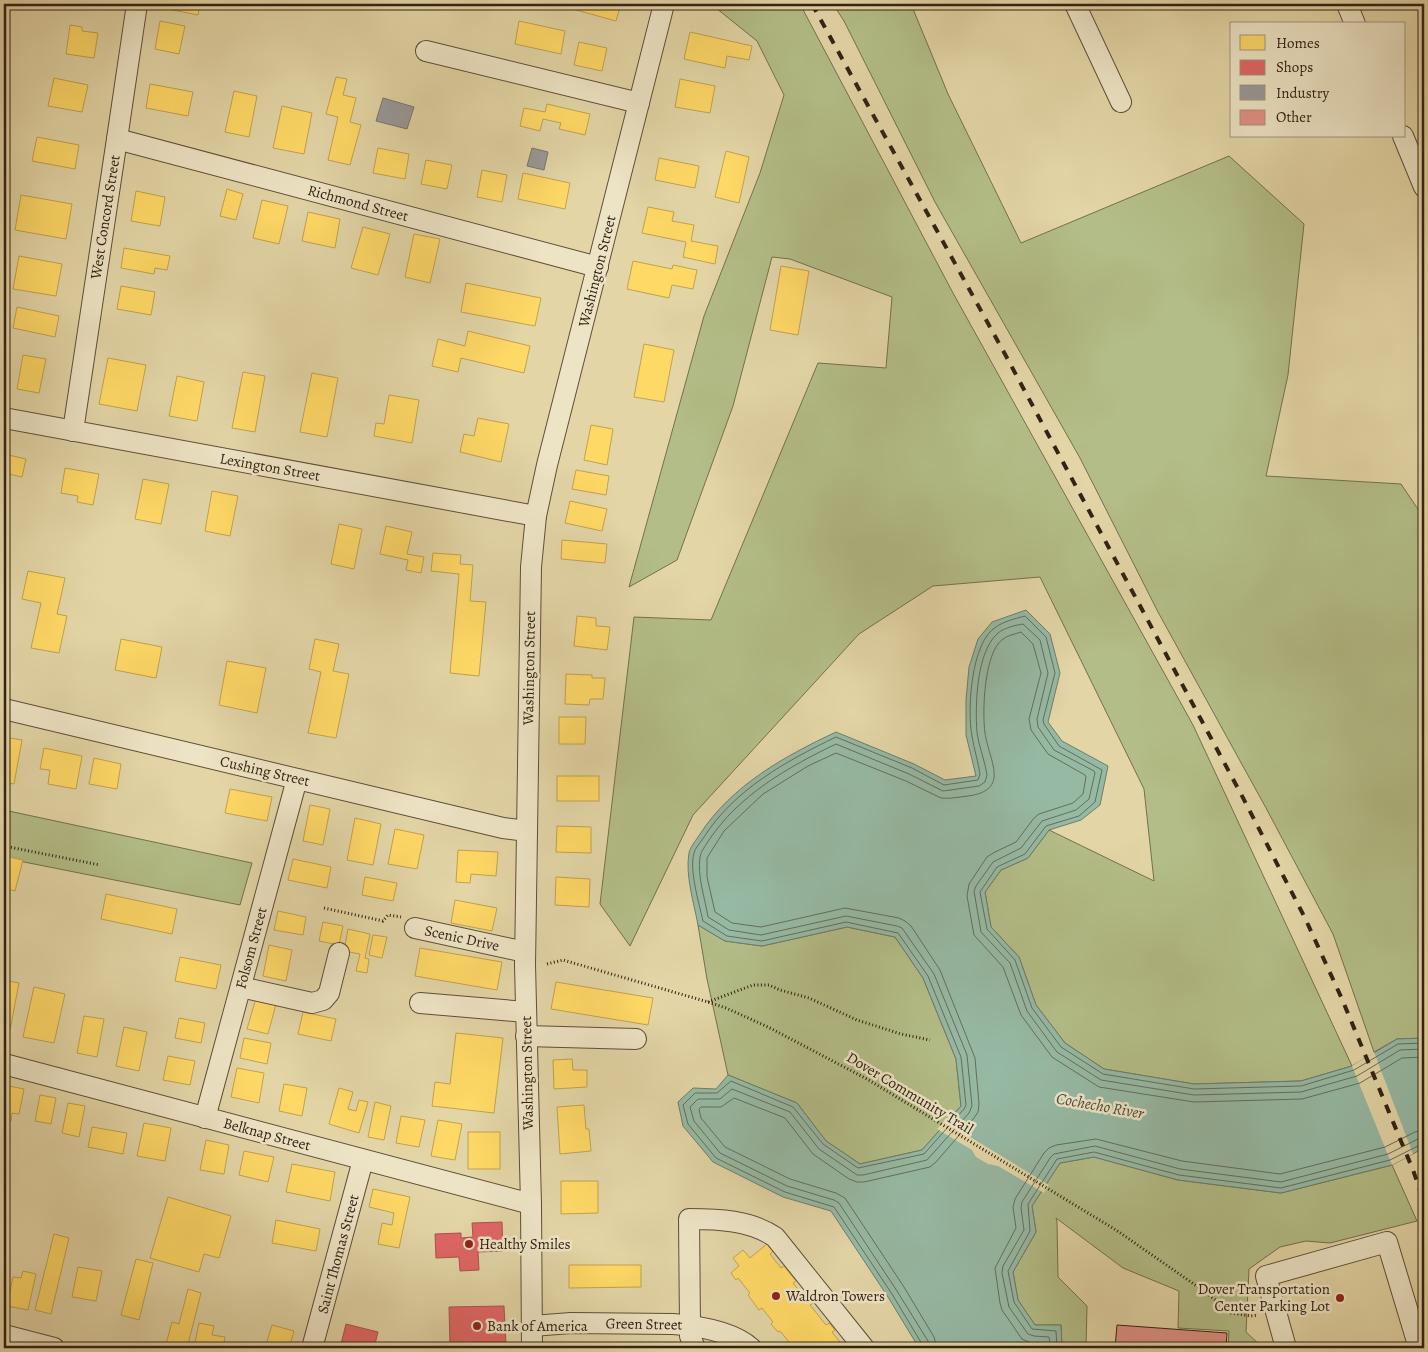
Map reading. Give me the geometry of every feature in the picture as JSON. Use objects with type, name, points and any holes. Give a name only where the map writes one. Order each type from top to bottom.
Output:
[{"type":"street","name":"West Concord Street","points":[[72,431],[136,4]]},
{"type":"street","name":"Washington Street","points":[[532,1348],[531,1204],[526,1012],[517,950],[527,831],[530,567],[536,516],[547,465],[664,4]]},
{"type":"street","points":[[1075,4],[1121,102]]},
{"type":"street","points":[[1347,4],[1354,22]]},
{"type":"street","points":[[426,50],[639,103]]},
{"type":"street","points":[[1404,138],[1424,187]]},
{"type":"street","name":"Richmond Street","points":[[117,139],[598,267]]},
{"type":"street","name":"Lexington Street","points":[[4,418],[536,516]]},
{"type":"street","name":"Cushing Street","points":[[4,709],[503,828],[527,831]]},
{"type":"street","name":"Folsom Street","points":[[205,1118],[296,779]]},
{"type":"street","name":"Scenic Drive","points":[[414,928],[517,950]]},
{"type":"street","points":[[241,987],[312,1003],[323,1000],[329,993],[333,982],[339,953]]},
{"type":"street","points":[[420,1003],[526,1012]]},
{"type":"street","points":[[526,1036],[636,1039]]},
{"type":"street","name":"Belknap Street","points":[[4,1064],[531,1204]]},
{"type":"street","name":"Saint Thomas Street","points":[[312,1348],[363,1160]]},
{"type":"street","points":[[695,1348],[690,1336],[689,1219],[727,1220],[767,1232],[774,1237],[864,1348]]},
{"type":"street","points":[[1286,1348],[1266,1276],[1387,1242],[1418,1348]]},
{"type":"street","name":"Green Street","points":[[532,1326],[571,1323],[690,1325],[722,1333],[737,1339],[751,1348]]},
{"type":"street","points":[[4,1335],[54,1348]]},
{"type":"path","points":[[4,846],[100,865]]},
{"type":"path","points":[[324,908],[383,921]]},
{"type":"path","name":"Dover Community Trail","points":[[547,964],[563,960],[708,1002],[768,1026],[867,1080],[1116,1230],[1231,1312],[1251,1316],[1276,1312]]},
{"type":"path","points":[[708,1002],[753,986],[769,985],[809,998],[857,1020],[901,1034],[930,1040]]},
{"type":"shaded area","points":[[711,4],[800,4],[953,293],[1193,725],[1352,1066],[1301,1081],[1194,1084],[1104,1069],[1065,1043],[1036,1005],[1019,957],[991,927],[985,892],[1001,870],[1028,858],[1049,830],[1154,881],[1144,789],[1040,577],[933,586],[859,634],[693,815],[630,946],[600,904],[634,617],[711,620],[818,363],[886,368],[892,297],[790,259],[772,257],[733,406],[677,560],[629,587],[704,316],[760,173],[784,95],[757,41]]},
{"type":"shaded area","points":[[833,4],[911,4],[948,94],[1021,243],[1229,156],[1304,224],[1288,375],[1266,476],[1401,484],[1424,518],[1424,1038],[1397,1039],[1374,1052],[1333,934],[1158,612],[1080,458],[935,202],[844,21]]},
{"type":"shaded area","points":[[4,810],[252,863],[240,905],[4,858]]},
{"type":"shaded area","points":[[698,925],[725,941],[762,946],[847,927],[895,937],[923,978],[956,1059],[961,1106],[922,1150],[860,1164],[826,1141],[797,1103],[728,1075],[707,979]]},
{"type":"shaded area","points":[[1094,1157],[1178,1180],[1281,1193],[1392,1165],[1417,1221],[1330,1243],[1306,1241],[1280,1247],[1249,1269],[1246,1332],[1263,1348],[1228,1348],[1229,1331],[1178,1328],[1179,1291],[1123,1268],[1056,1218],[1058,1277],[1087,1306],[1086,1348],[1062,1348],[1061,1325],[1035,1325],[1018,1300],[1013,1272],[1036,1232],[1032,1206],[1060,1163]]},
{"type":"water","name":"Cochecho River","points":[[1026,610],[1050,634],[1060,673],[1048,722],[1062,741],[1108,766],[1100,805],[1081,820],[1049,830],[1028,858],[1001,870],[985,892],[991,927],[1019,957],[1036,1005],[1065,1043],[1104,1069],[1194,1084],[1301,1081],[1352,1066],[1397,1039],[1424,1038],[1424,1148],[1392,1165],[1281,1193],[1178,1180],[1094,1157],[1060,1163],[1032,1206],[1036,1232],[1013,1272],[1018,1300],[1035,1325],[1061,1325],[1062,1348],[919,1348],[831,1211],[783,1197],[713,1162],[683,1126],[678,1102],[693,1088],[716,1089],[728,1075],[797,1103],[826,1141],[860,1164],[922,1150],[961,1106],[956,1059],[923,978],[895,937],[847,927],[762,946],[725,941],[698,925],[689,880],[689,853],[713,817],[744,787],[779,762],[836,732],[914,764],[945,780],[976,776],[966,735],[966,700],[969,667],[978,639],[992,622]]},
{"type":"pier","points":[[1374,1052],[1413,1154],[1392,1165],[1352,1066]]},
{"type":"pier","points":[[944,1121],[1049,1185],[1044,1193],[998,1166],[988,1164],[976,1157],[972,1150],[937,1129]]},
{"type":"building: Homes","points":[[73,4],[101,4],[100,9]]},
{"type":"building: Homes","points":[[169,4],[200,4],[198,15],[168,9]]},
{"type":"building: Homes","points":[[571,4],[621,4],[616,21],[569,8]]},
{"type":"building: Homes","points":[[160,21],[185,26],[179,54],[155,49]]},
{"type":"building: Homes","points":[[519,21],[565,31],[561,54],[515,44]]},
{"type":"building: Homes","points":[[70,25],[82,27],[82,31],[98,33],[94,58],[66,54]]},
{"type":"building: Homes","points":[[690,32],[752,46],[749,60],[727,56],[725,68],[684,59]]},
{"type":"building: Homes","points":[[579,42],[607,48],[602,71],[574,65]]},
{"type":"building: Homes","points":[[336,77],[347,79],[343,95],[356,98],[350,122],[361,125],[350,165],[328,160],[338,117],[326,114]]},
{"type":"building: Homes","points":[[54,78],[88,85],[82,112],[48,106]]},
{"type":"building: Homes","points":[[680,79],[715,86],[710,113],[675,107]]},
{"type":"building: Homes","points":[[150,84],[193,92],[188,116],[146,108]]},
{"type":"building: Homes","points":[[234,91],[257,96],[249,137],[225,132]]},
{"type":"building: Homes","points":[[547,104],[590,114],[585,135],[559,129],[561,123],[543,119],[540,131],[520,126],[524,108],[545,112]]},
{"type":"building: Homes","points":[[282,106],[312,113],[304,154],[273,148]]},
{"type":"building: Homes","points":[[37,137],[79,145],[75,169],[32,161]]},
{"type":"building: Homes","points":[[378,148],[409,154],[405,179],[373,173]]},
{"type":"building: Homes","points":[[726,151],[749,157],[739,203],[715,197]]},
{"type":"building: Homes","points":[[659,158],[699,166],[695,188],[655,180]]},
{"type":"building: Homes","points":[[426,160],[452,165],[447,189],[421,184]]},
{"type":"building: Homes","points":[[482,170],[507,175],[502,202],[477,197]]},
{"type":"building: Homes","points":[[523,173],[570,183],[565,209],[518,199]]},
{"type":"building: Homes","points":[[227,189],[243,194],[236,220],[220,216]]},
{"type":"building: Homes","points":[[136,191],[165,197],[160,226],[131,221]]},
{"type":"building: Homes","points":[[21,195],[72,204],[66,239],[15,230]]},
{"type":"building: Homes","points":[[262,200],[288,206],[279,244],[253,238]]},
{"type":"building: Homes","points":[[648,207],[674,212],[672,221],[694,225],[691,241],[718,246],[715,264],[683,257],[686,242],[642,233]]},
{"type":"building: Homes","points":[[308,212],[340,219],[335,248],[302,241]]},
{"type":"building: Homes","points":[[363,227],[390,234],[378,275],[351,268]]},
{"type":"building: Homes","points":[[414,234],[440,239],[430,283],[405,277]]},
{"type":"building: Homes","points":[[124,248],[170,256],[167,270],[155,268],[154,274],[121,268]]},
{"type":"building: Homes","points":[[19,256],[62,264],[56,296],[13,289]]},
{"type":"building: Homes","points":[[633,261],[672,269],[673,265],[697,270],[693,289],[672,285],[669,298],[627,289]]},
{"type":"building: Homes","points":[[781,266],[809,271],[798,335],[770,330]]},
{"type":"building: Homes","points":[[466,283],[541,298],[535,326],[461,312]]},
{"type":"building: Homes","points":[[121,286],[155,292],[151,315],[117,309]]},
{"type":"building: Homes","points":[[17,307],[59,316],[55,337],[13,328]]},
{"type":"building: Homes","points":[[468,331],[530,346],[524,373],[461,358],[458,372],[432,366],[438,339],[465,346]]},
{"type":"building: Homes","points":[[644,344],[674,350],[664,402],[634,397]]},
{"type":"building: Homes","points":[[23,355],[46,359],[39,393],[17,389]]},
{"type":"building: Homes","points":[[108,358],[146,365],[137,411],[99,404]]},
{"type":"building: Homes","points":[[243,372],[265,376],[255,432],[232,428]]},
{"type":"building: Homes","points":[[312,373],[338,378],[327,437],[300,432]]},
{"type":"building: Homes","points":[[177,376],[204,382],[197,421],[169,416]]},
{"type":"building: Homes","points":[[389,395],[419,400],[412,443],[374,436],[376,423],[384,424]]},
{"type":"building: Homes","points":[[478,418],[509,424],[501,462],[460,452],[464,434],[474,436]]},
{"type":"building: Homes","points":[[591,425],[613,429],[607,465],[584,460]]},
{"type":"building: Homes","points":[[4,454],[26,459],[22,477],[4,473]]},
{"type":"building: Homes","points":[[65,468],[99,474],[93,505],[77,502],[78,496],[61,493]]},
{"type":"building: Homes","points":[[576,470],[609,476],[606,495],[572,489]]},
{"type":"building: Homes","points":[[143,479],[169,484],[161,524],[135,519]]},
{"type":"building: Homes","points":[[212,491],[238,496],[230,536],[205,531]]},
{"type":"building: Homes","points":[[570,501],[607,509],[602,531],[565,523]]},
{"type":"building: Homes","points":[[339,524],[362,529],[354,569],[331,564]]},
{"type":"building: Homes","points":[[386,526],[412,532],[407,554],[424,557],[421,573],[406,570],[408,560],[380,554]]},
{"type":"building: Homes","points":[[562,540],[607,544],[605,563],[561,559]]},
{"type":"building: Homes","points":[[433,553],[461,555],[460,564],[473,565],[470,601],[486,602],[479,676],[450,673],[459,574],[431,571]]},
{"type":"building: Homes","points":[[28,571],[65,578],[57,614],[67,616],[59,653],[31,648],[41,603],[22,599]]},
{"type":"building: Homes","points":[[577,616],[596,618],[596,626],[610,627],[607,650],[574,646]]},
{"type":"building: Homes","points":[[121,639],[162,647],[156,678],[115,670]]},
{"type":"building: Homes","points":[[315,639],[339,644],[333,671],[349,674],[336,738],[308,733],[321,672],[309,669]]},
{"type":"building: Homes","points":[[227,661],[266,668],[257,713],[219,705]]},
{"type":"building: Homes","points":[[566,674],[592,675],[592,678],[605,678],[603,699],[590,699],[589,705],[565,704]]},
{"type":"building: Homes","points":[[559,717],[586,717],[585,744],[559,744]]},
{"type":"building: Homes","points":[[4,737],[22,740],[14,784],[4,782]]},
{"type":"building: Homes","points":[[44,748],[82,756],[76,789],[48,784],[50,770],[40,769]]},
{"type":"building: Homes","points":[[94,758],[121,764],[117,789],[89,784]]},
{"type":"building: Homes","points":[[557,776],[599,776],[599,801],[557,801]]},
{"type":"building: Homes","points":[[230,789],[272,797],[267,821],[225,813]]},
{"type":"building: Homes","points":[[310,805],[330,809],[323,845],[303,841]]},
{"type":"building: Homes","points":[[355,818],[381,824],[373,865],[347,860]]},
{"type":"building: Homes","points":[[557,826],[591,827],[591,853],[556,852]]},
{"type":"building: Homes","points":[[395,829],[424,835],[417,869],[388,864]]},
{"type":"building: Homes","points":[[458,850],[498,852],[496,876],[471,874],[470,883],[456,882]]},
{"type":"building: Homes","points":[[4,856],[23,860],[15,891],[4,888]]},
{"type":"building: Homes","points":[[293,859],[331,867],[327,888],[288,880]]},
{"type":"building: Homes","points":[[365,877],[397,883],[393,901],[362,895]]},
{"type":"building: Homes","points":[[556,877],[590,879],[589,907],[555,905]]},
{"type":"building: Homes","points":[[106,894],[177,909],[172,934],[101,919]]},
{"type":"building: Homes","points":[[455,900],[497,908],[492,931],[451,923]]},
{"type":"building: Homes","points":[[278,911],[306,917],[303,935],[274,930]]},
{"type":"building: Homes","points":[[323,922],[343,926],[339,945],[319,941]]},
{"type":"building: Homes","points":[[348,929],[370,934],[365,958],[369,959],[367,973],[356,971],[360,954],[344,951]]},
{"type":"building: Homes","points":[[373,935],[387,937],[382,958],[369,955]]},
{"type":"building: Homes","points":[[269,945],[292,950],[286,981],[263,976]]},
{"type":"building: Homes","points":[[420,948],[502,962],[497,990],[415,976]]},
{"type":"building: Homes","points":[[180,957],[221,965],[216,989],[175,981]]},
{"type":"building: Homes","points":[[4,980],[19,983],[10,1030],[4,1029]]},
{"type":"building: Homes","points":[[556,982],[653,998],[648,1025],[551,1009]]},
{"type":"building: Homes","points":[[34,987],[65,994],[54,1043],[23,1037]]},
{"type":"building: Homes","points":[[256,998],[276,1004],[268,1034],[247,1029]]},
{"type":"building: Homes","points":[[303,1012],[336,1019],[331,1041],[298,1034]]},
{"type":"building: Homes","points":[[84,1016],[104,1019],[97,1057],[77,1053]]},
{"type":"building: Homes","points":[[179,1018],[205,1023],[201,1043],[175,1038]]},
{"type":"building: Homes","points":[[124,1027],[147,1032],[139,1071],[116,1066]]},
{"type":"building: Homes","points":[[456,1033],[503,1038],[494,1113],[432,1106],[435,1082],[450,1084]]},
{"type":"building: Homes","points":[[244,1038],[271,1043],[267,1064],[240,1058]]},
{"type":"building: Homes","points":[[168,1056],[195,1061],[190,1085],[163,1080]]},
{"type":"building: Homes","points":[[572,1059],[573,1070],[587,1070],[587,1087],[554,1089],[553,1060]]},
{"type":"building: Homes","points":[[237,1068],[264,1073],[259,1103],[231,1097]]},
{"type":"building: Homes","points":[[284,1084],[307,1088],[302,1116],[279,1111]]},
{"type":"building: Homes","points":[[4,1085],[24,1089],[19,1114],[12,1113],[11,1121],[4,1120]]},
{"type":"building: Homes","points":[[339,1088],[353,1092],[348,1109],[356,1111],[359,1100],[368,1102],[359,1133],[329,1124]]},
{"type":"building: Homes","points":[[40,1095],[56,1098],[51,1124],[35,1121]]},
{"type":"building: Homes","points":[[375,1102],[391,1106],[384,1140],[368,1137]]},
{"type":"building: Homes","points":[[68,1103],[85,1106],[79,1137],[62,1133]]},
{"type":"building: Homes","points":[[584,1105],[586,1129],[589,1129],[591,1151],[560,1154],[557,1107]]},
{"type":"building: Homes","points":[[401,1116],[425,1120],[419,1147],[396,1143]]},
{"type":"building: Homes","points":[[438,1120],[462,1124],[455,1160],[431,1156]]},
{"type":"building: Homes","points":[[144,1123],[171,1128],[165,1161],[137,1156]]},
{"type":"building: Homes","points":[[92,1127],[127,1133],[123,1154],[88,1147]]},
{"type":"building: Homes","points":[[468,1132],[500,1132],[500,1169],[468,1169]]},
{"type":"building: Homes","points":[[206,1140],[229,1145],[224,1174],[200,1170]]},
{"type":"building: Homes","points":[[244,1151],[274,1157],[268,1182],[239,1175]]},
{"type":"building: Homes","points":[[292,1164],[335,1172],[330,1201],[286,1192]]},
{"type":"building: Homes","points":[[561,1181],[598,1181],[598,1213],[561,1214]]},
{"type":"building: Homes","points":[[373,1189],[410,1197],[399,1248],[378,1244],[382,1223],[392,1225],[394,1213],[369,1207]]},
{"type":"building: Homes","points":[[168,1197],[231,1216],[219,1258],[204,1254],[199,1272],[150,1258]]},
{"type":"building: Homes","points":[[276,1220],[320,1229],[316,1251],[272,1243]]},
{"type":"building: Homes","points":[[54,1234],[69,1238],[51,1314],[35,1310]]},
{"type":"building: Homes","name":"Waldron Towers","points":[[767,1244],[773,1251],[770,1254],[781,1268],[784,1266],[796,1281],[793,1283],[805,1299],[808,1297],[813,1303],[810,1305],[826,1325],[829,1323],[835,1330],[832,1332],[843,1346],[846,1344],[849,1348],[794,1348],[780,1331],[778,1332],[771,1324],[773,1322],[762,1308],[759,1310],[748,1295],[750,1293],[738,1278],[736,1280],[731,1273],[739,1266],[733,1258],[743,1250],[750,1258]]},
{"type":"building: Homes","points":[[136,1259],[153,1263],[139,1320],[121,1315]]},
{"type":"building: Homes","points":[[569,1265],[641,1265],[641,1287],[569,1288]]},
{"type":"building: Homes","points":[[78,1267],[102,1271],[96,1301],[72,1297]]},
{"type":"building: Homes","points":[[23,1271],[36,1274],[28,1310],[7,1306],[13,1277],[21,1278]]},
{"type":"building: Homes","points":[[188,1289],[201,1293],[187,1348],[165,1348],[172,1322],[179,1324]]},
{"type":"building: Homes","points":[[199,1323],[214,1326],[212,1335],[225,1337],[223,1348],[194,1348]]},
{"type":"building: Homes","points":[[272,1325],[294,1331],[289,1348],[265,1348]]},
{"type":"building: Shops","name":"Healthy Smiles","points":[[502,1222],[503,1251],[478,1252],[479,1270],[460,1271],[459,1257],[436,1258],[435,1234],[461,1233],[461,1238],[473,1237],[472,1223]]},
{"type":"building: Shops","name":"Bank of America","points":[[504,1306],[506,1344],[500,1344],[500,1348],[489,1348],[489,1344],[450,1345],[449,1307]]},
{"type":"building: Shops","points":[[346,1324],[378,1332],[375,1344],[393,1348],[340,1348]]},
{"type":"building: Industry","points":[[383,98],[414,107],[407,129],[376,121]]},
{"type":"building: Industry","points":[[532,148],[548,152],[544,170],[527,166]]},
{"type":"building: Other","points":[[1117,1325],[1227,1333],[1226,1348],[1115,1348]]},
{"type":"railway","points":[[812,4],[1006,356],[1241,794],[1305,918],[1342,999],[1413,1170],[1424,1202]]},
{"type":"place","name":"Healthy Smiles","points":[[469,1244]]},
{"type":"place","name":"Waldron Towers","points":[[776,1296]]},
{"type":"place","name":"Dover Transportation Center Parking Lot","points":[[1340,1298]]},
{"type":"place","name":"Bank of America","points":[[477,1326]]}]
